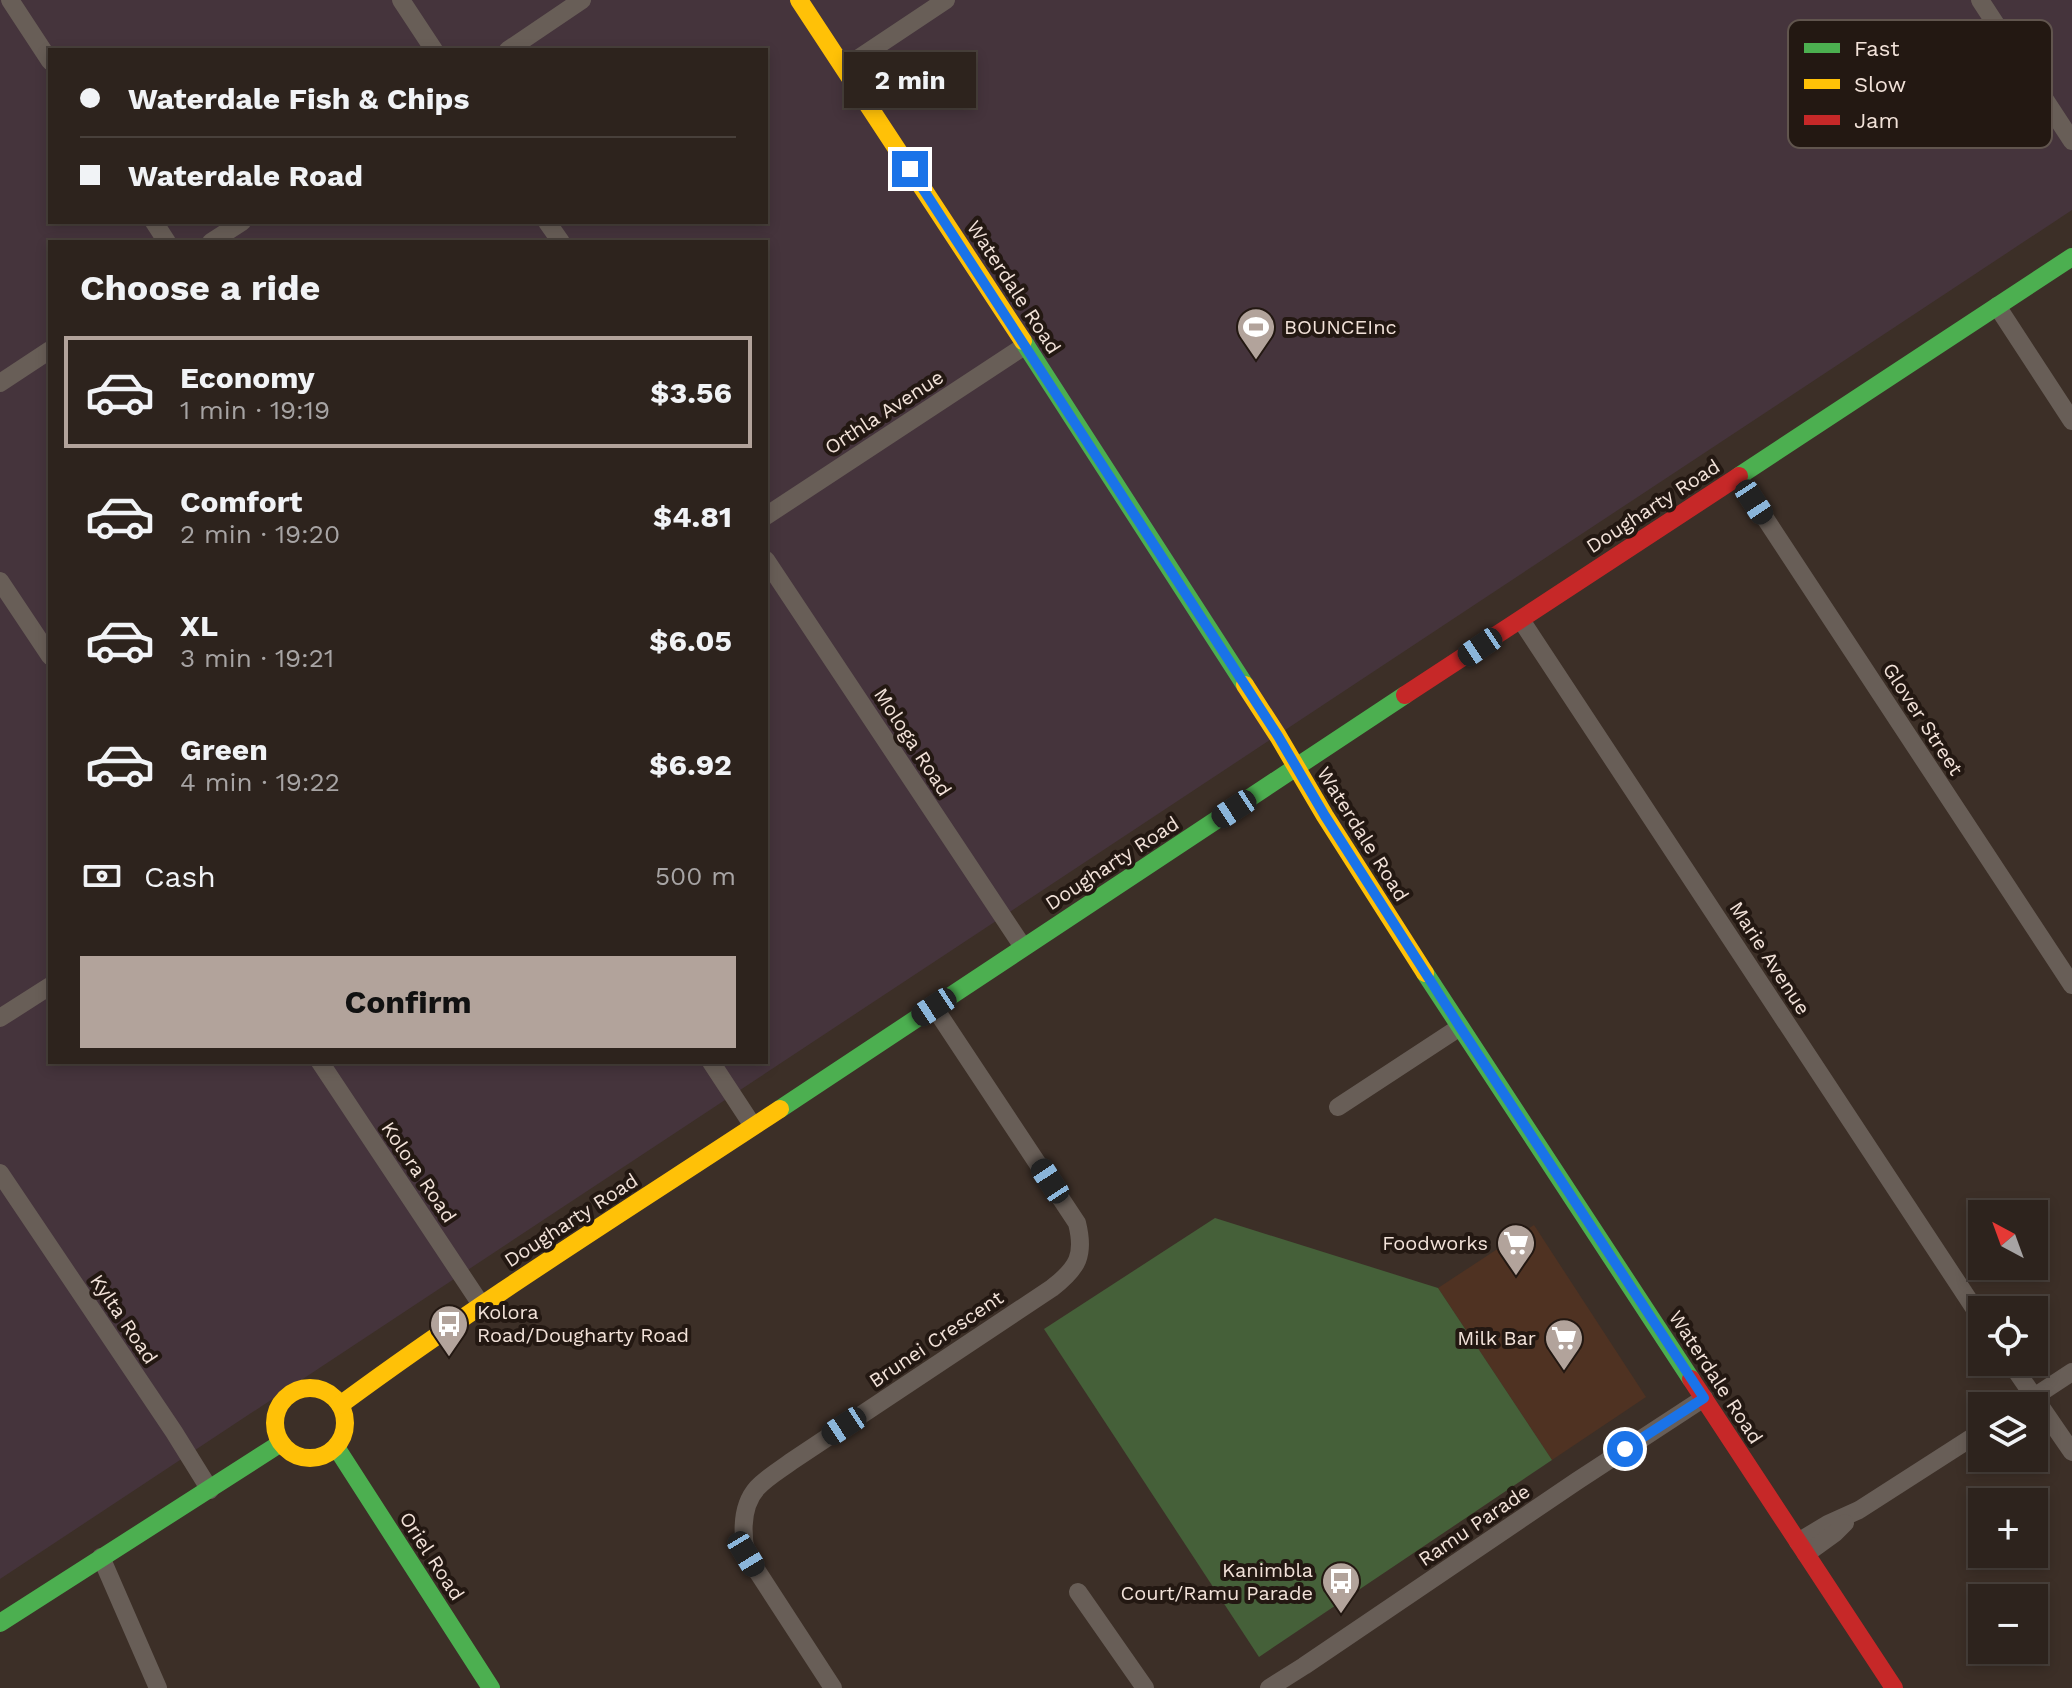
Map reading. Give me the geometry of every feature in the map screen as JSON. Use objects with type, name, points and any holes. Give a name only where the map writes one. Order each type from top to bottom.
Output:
[{"type":"street","points":[[10,0],[48,58]]},
{"type":"street","points":[[401,0],[433,48]]},
{"type":"street","points":[[511,48],[582,0]]},
{"type":"street","name":"Waterdale Road","points":[[799,0],[1278,736],[1460,1027],[1894,1688]]},
{"type":"street","points":[[844,68],[946,0]]},
{"type":"street","points":[[1980,0],[1993,20]]},
{"type":"street","points":[[2052,110],[2072,141]]},
{"type":"street","points":[[214,240],[239,224]]},
{"type":"street","name":"Dougharty Road","points":[[340,1405],[482,1306],[1023,947],[2072,257]]},
{"type":"street","points":[[1997,306],[2072,421]]},
{"type":"street","name":"Orthla Avenue","points":[[768,515],[1026,345]]},
{"type":"street","points":[[0,383],[48,351]]},
{"type":"street","name":"Glover Street","points":[[1738,477],[2072,985]]},
{"type":"street","name":"Mologa Road","points":[[768,563],[1023,947]]},
{"type":"street","points":[[0,581],[48,653]]},
{"type":"street","name":"Marie Avenue","points":[[1521,620],[1968,1299]]},
{"type":"street","points":[[0,1018],[48,987]]},
{"type":"street","name":"Brunei Crescent","points":[[833,1688],[746,1554],[742,1531],[747,1506],[757,1488],[792,1461],[1067,1277],[1078,1262],[1081,1250],[1077,1223],[934,1007]]},
{"type":"street","points":[[1338,1107],[1460,1027]]},
{"type":"street","name":"Kolora Road","points":[[321,1064],[482,1306]]},
{"type":"street","points":[[712,1064],[753,1126]]},
{"type":"street","name":"Kylta Road","points":[[0,1173],[166,1419],[210,1490]]},
{"type":"street","points":[[2041,1392],[2072,1372]]},
{"type":"street","points":[[312,1388],[331,1395],[340,1405],[345,1417],[345,1429],[336,1447],[327,1454],[310,1458],[298,1456],[281,1443],[275,1419],[279,1407],[292,1393],[312,1388]]},
{"type":"street","name":"Ramu Parade","points":[[1269,1688],[1704,1398]]},
{"type":"street","points":[[2048,1426],[2072,1452]]},
{"type":"street","points":[[1802,1548],[1828,1524],[1859,1510],[1968,1440]]},
{"type":"street","points":[[0,1623],[281,1443]]},
{"type":"street","name":"Oriel Road","points":[[336,1447],[491,1688]]},
{"type":"street","points":[[101,1557],[158,1688]]},
{"type":"street","points":[[1078,1592],[1145,1688]]},
{"type":"shaded area","points":[[0,0],[2072,0],[2072,210],[0,1579]]},
{"type":"shaded area","points":[[1534,1225],[1646,1397],[1552,1460],[1438,1288]]},
{"type":"green space","points":[[1215,1218],[1438,1288],[1552,1460],[1259,1657],[1044,1329]]},
{"type":"traffic: fast","points":[[1739,476],[2072,257]]},
{"type":"traffic: fast","points":[[1023,341],[1245,685]]},
{"type":"traffic: fast","points":[[780,1109],[1405,695]]},
{"type":"traffic: fast","points":[[1425,973],[1691,1379]]},
{"type":"traffic: fast","points":[[0,1623],[281,1443]]},
{"type":"traffic: fast","points":[[336,1447],[491,1688]]},
{"type":"traffic: slow","points":[[799,0],[1023,341]]},
{"type":"traffic: slow","points":[[1245,685],[1425,973]]},
{"type":"traffic: slow","points":[[340,1405],[503,1291],[780,1109]]},
{"type":"traffic: slow","points":[[310,1388],[335,1398],[345,1423],[335,1448],[310,1458],[285,1448],[275,1423],[285,1398],[310,1388]]},
{"type":"traffic: jam","points":[[1405,695],[1739,476]]},
{"type":"traffic: jam","points":[[1691,1379],[1894,1688]]},
{"type":"place","name":"BOUNCEInc","points":[[1256,361]]},
{"type":"place","name":"Foodworks","points":[[1516,1277]]},
{"type":"place","name":"Kolora Road/Dougharty Road","points":[[449,1358]]},
{"type":"place","name":"Milk Bar","points":[[1564,1372]]},
{"type":"place","name":"Kanimbla Court/Ramu Parade","points":[[1341,1615]]},
{"type":"route","points":[[910,169],[1278,736],[1325,816],[1460,1027],[1704,1398],[1625,1449]]}]
